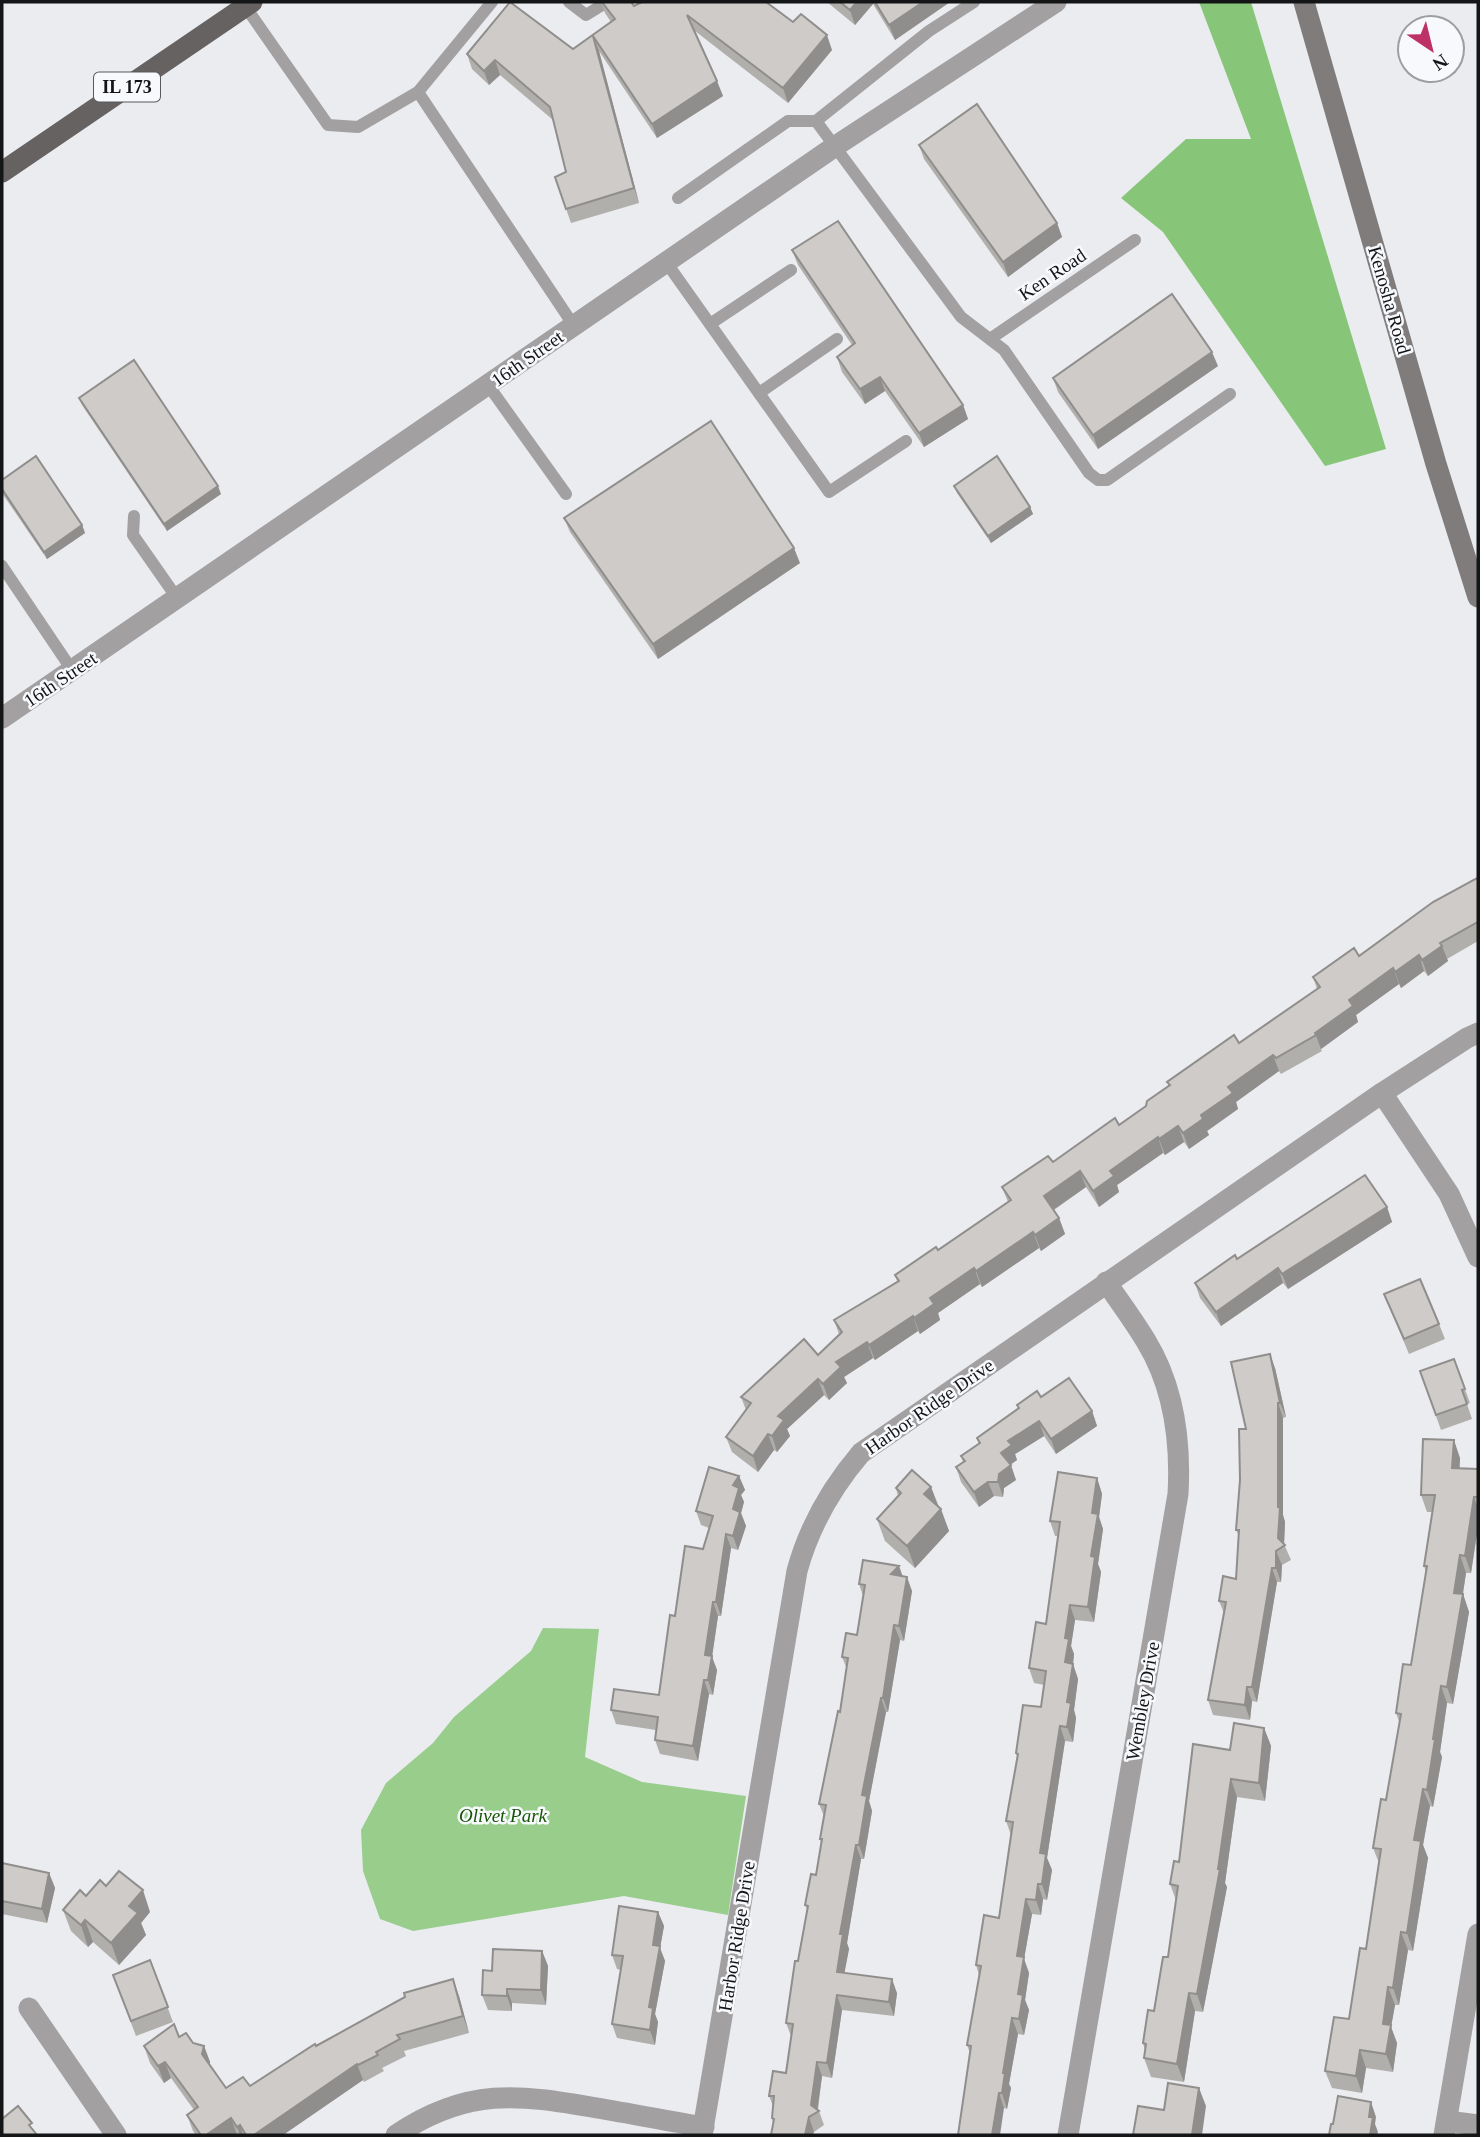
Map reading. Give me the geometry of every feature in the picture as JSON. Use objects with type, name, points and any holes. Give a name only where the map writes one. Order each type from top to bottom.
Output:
[{"type":"main road","name":"IL 173","points":[[2,172],[249,4]]},
{"type":"street","name":"16th Street","points":[[2,718],[834,147],[1056,2]]},
{"type":"street","name":"Kenosha Road","points":[[1304,2],[1433,451],[1478,597]]},
{"type":"street","name":"Harbor Ridge Drive","points":[[703,2131],[797,1571],[804,1546],[840,1478],[861,1453],[1382,1093],[1478,1033]]},
{"type":"street","points":[[1382,1093],[1449,1194],[1478,1257]]},
{"type":"street","name":"Wembley Drive","points":[[1068,2135],[1178,1494],[1180,1462],[1176,1422],[1167,1388],[1147,1343],[1107,1282]]},
{"type":"street","points":[[1478,1934],[1446,2128],[1478,2125]]},
{"type":"street","points":[[29,2008],[116,2135]]},
{"type":"street","points":[[396,2135],[436,2112],[468,2102],[504,2096],[537,2097],[703,2131]]},
{"type":"lane","points":[[249,4],[328,125],[358,127],[418,92],[492,2]]},
{"type":"lane","points":[[569,2],[586,15],[607,2]]},
{"type":"lane","points":[[678,198],[788,121],[816,121],[929,31],[974,2]]},
{"type":"lane","points":[[418,92],[574,326]]},
{"type":"lane","points":[[816,121],[961,317],[1004,350],[1089,473],[1098,480],[1107,480],[1230,394]]},
{"type":"lane","name":"Ken Road","points":[[990,339],[1135,240]]},
{"type":"lane","points":[[666,262],[829,492],[906,441]]},
{"type":"lane","points":[[710,324],[791,270]]},
{"type":"lane","points":[[759,393],[837,339]]},
{"type":"lane","points":[[488,385],[566,494]]},
{"type":"lane","points":[[134,516],[133,535],[177,598]]},
{"type":"lane","points":[[2,566],[72,670]]},
{"type":"green space","points":[[1199,2],[1251,2],[1386,449],[1325,466],[1163,232],[1121,198],[1186,139],[1251,139]]},
{"type":"green space","name":"Olivet Park","points":[[543,1628],[599,1629],[585,1757],[642,1782],[746,1796],[728,1915],[624,1896],[413,1931],[380,1919],[363,1871],[361,1830],[386,1783],[433,1743],[454,1717],[531,1651]]},
{"type":"building","points":[[510,2],[573,49],[615,19],[602,2],[631,2],[634,6],[642,2],[766,2],[793,22],[801,14],[827,35],[783,88],[687,15],[717,81],[652,124],[593,36],[634,188],[566,209],[555,177],[566,172],[550,107],[495,60],[484,71],[467,54]]},
{"type":"building","points":[[840,2],[857,2],[850,10]]},
{"type":"building","points":[[875,2],[923,2],[889,25]]},
{"type":"building","points":[[977,104],[1057,223],[1003,262],[919,145]]},
{"type":"building","points":[[838,221],[963,405],[919,433],[880,377],[860,389],[837,357],[855,343],[792,250]]},
{"type":"building","points":[[1172,294],[1212,352],[1093,435],[1053,378]]},
{"type":"building","points":[[134,360],[218,486],[164,524],[79,398]]},
{"type":"building","points":[[711,421],[794,548],[653,644],[564,518]]},
{"type":"building","points":[[36,456],[82,525],[44,552],[2,489],[2,480]]},
{"type":"building","points":[[997,456],[1030,507],[988,536],[954,486]]},
{"type":"building","points":[[1477,878],[1478,922],[1440,943],[1442,946],[1422,960],[1419,955],[1395,972],[1393,968],[1349,1000],[1353,1006],[1315,1033],[1316,1035],[1276,1058],[1273,1055],[1228,1087],[1233,1093],[1201,1115],[1203,1119],[1183,1133],[1178,1126],[1159,1139],[1158,1137],[1110,1171],[1114,1176],[1093,1191],[1080,1171],[1044,1196],[1059,1218],[1035,1235],[1033,1232],[976,1271],[974,1268],[930,1298],[934,1304],[914,1318],[913,1316],[869,1345],[867,1342],[836,1362],[841,1367],[823,1384],[818,1379],[778,1416],[784,1420],[772,1436],[768,1434],[753,1456],[726,1437],[751,1403],[741,1397],[804,1339],[818,1355],[842,1332],[834,1320],[899,1281],[895,1275],[936,1247],[938,1250],[1011,1200],[1002,1187],[1048,1156],[1053,1162],[1115,1118],[1119,1125],[1170,1085],[1167,1082],[1234,1035],[1239,1043],[1320,987],[1313,977],[1354,948],[1359,956],[1433,902]]},
{"type":"building","points":[[1365,1175],[1387,1207],[1282,1274],[1278,1268],[1216,1312],[1195,1283],[1235,1255],[1237,1259]]},
{"type":"building","points":[[1420,1279],[1439,1324],[1404,1339],[1384,1294]]},
{"type":"building","points":[[1270,1354],[1280,1403],[1278,1538],[1285,1545],[1276,1551],[1276,1568],[1272,1568],[1252,1687],[1247,1687],[1245,1705],[1208,1700],[1226,1602],[1219,1601],[1223,1576],[1236,1579],[1239,1429],[1246,1429],[1231,1362]]},
{"type":"building","points":[[1454,1359],[1465,1389],[1462,1390],[1467,1404],[1436,1415],[1420,1371]]},
{"type":"building","points":[[1069,1378],[1092,1411],[1051,1439],[1039,1421],[1008,1441],[1012,1445],[1001,1453],[1011,1465],[999,1474],[998,1482],[988,1482],[974,1492],[956,1467],[965,1461],[961,1456],[980,1443],[977,1438],[1019,1408],[1017,1405],[1037,1391],[1041,1397]]},
{"type":"building","points":[[1423,1439],[1454,1440],[1452,1468],[1478,1469],[1478,1497],[1474,1497],[1465,1556],[1460,1555],[1454,1593],[1463,1594],[1447,1687],[1441,1686],[1427,1790],[1423,1789],[1414,1840],[1421,1841],[1407,1933],[1401,1932],[1393,1988],[1388,1987],[1383,2024],[1391,2025],[1386,2054],[1360,2050],[1356,2076],[1325,2071],[1334,2017],[1349,2019],[1360,1948],[1366,1949],[1381,1849],[1373,1848],[1381,1799],[1386,1800],[1401,1714],[1396,1713],[1403,1664],[1411,1665],[1427,1566],[1424,1566],[1435,1495],[1421,1495]]},
{"type":"building","points":[[709,1467],[739,1476],[733,1485],[739,1488],[733,1509],[740,1512],[733,1536],[726,1534],[705,1655],[712,1656],[708,1680],[704,1680],[693,1746],[655,1740],[658,1717],[611,1710],[614,1689],[659,1695],[670,1615],[675,1616],[685,1546],[703,1549],[713,1516],[696,1511]]},
{"type":"building","points":[[912,1470],[931,1487],[924,1494],[941,1509],[907,1546],[877,1519],[901,1493],[896,1488]]},
{"type":"building","points":[[1058,1472],[1097,1478],[1092,1513],[1098,1514],[1091,1556],[1095,1557],[1088,1607],[1070,1605],[1065,1662],[1073,1664],[1067,1702],[1071,1703],[1067,1727],[1060,1726],[1040,1853],[1046,1854],[1042,1884],[1038,1884],[1036,1900],[1026,1899],[1017,1956],[1024,1957],[1018,1994],[1023,1995],[1019,2019],[1012,2018],[1002,2093],[999,2093],[992,2135],[958,2135],[971,2046],[967,2045],[981,1966],[976,1965],[984,1915],[999,1918],[1013,1822],[1006,1821],[1018,1754],[1023,1705],[1041,1707],[1046,1671],[1029,1668],[1036,1622],[1046,1624],[1060,1522],[1050,1521]]},
{"type":"building","points":[[863,1560],[899,1566],[891,1574],[907,1577],[899,1626],[894,1625],[883,1698],[862,1795],[867,1796],[840,1934],[843,1934],[837,1972],[892,1979],[889,2002],[837,1995],[827,2063],[817,2062],[811,2105],[819,2111],[809,2117],[805,2135],[771,2135],[774,2096],[769,2096],[773,2071],[786,2073],[793,2024],[786,2023],[795,1961],[798,1961],[811,1874],[816,1875],[822,1839],[826,1805],[819,1804],[838,1711],[840,1712],[848,1658],[842,1657],[846,1633],[857,1635],[865,1585],[859,1584]]},
{"type":"building","points":[[1234,1723],[1264,1728],[1259,1783],[1231,1779],[1220,1869],[1197,1994],[1189,1993],[1177,2064],[1144,2058],[1146,2044],[1143,2043],[1148,2010],[1154,2011],[1163,1957],[1168,1957],[1178,1886],[1170,1884],[1174,1861],[1179,1862],[1193,1744],[1230,1750]]},
{"type":"building","points":[[2,1863],[49,1873],[42,1909],[2,1901]]},
{"type":"building","points":[[119,1871],[143,1890],[129,1906],[138,1913],[111,1943],[85,1920],[81,1925],[63,1910],[80,1890],[86,1896],[100,1880],[106,1886]]},
{"type":"building","points":[[619,1906],[658,1912],[653,1945],[660,1946],[649,2007],[653,2008],[650,2030],[612,2024],[623,1956],[612,1955]]},
{"type":"building","points":[[493,1949],[542,1951],[541,1990],[507,1989],[507,1996],[482,1995],[483,1970],[492,1971]]},
{"type":"building","points":[[150,1960],[168,2007],[131,2021],[113,1975]]},
{"type":"building","points":[[453,1979],[463,2016],[397,2035],[400,2039],[376,2052],[378,2055],[357,2064],[254,2135],[246,2135],[240,2125],[237,2127],[231,2118],[206,2135],[201,2135],[187,2115],[198,2107],[165,2062],[158,2066],[144,2046],[174,2024],[179,2037],[186,2033],[193,2043],[204,2046],[202,2054],[226,2088],[243,2077],[250,2086],[315,2044],[316,2046],[405,1997],[404,1993]]},
{"type":"building","points":[[1168,2083],[1199,2088],[1192,2135],[1133,2135],[1138,2106],[1164,2110]]},
{"type":"building","points":[[1338,2096],[1371,2102],[1369,2117],[1373,2117],[1370,2135],[1329,2135]]},
{"type":"building","points":[[18,2106],[32,2123],[29,2125],[37,2135],[2,2135],[2,2119]]}]
